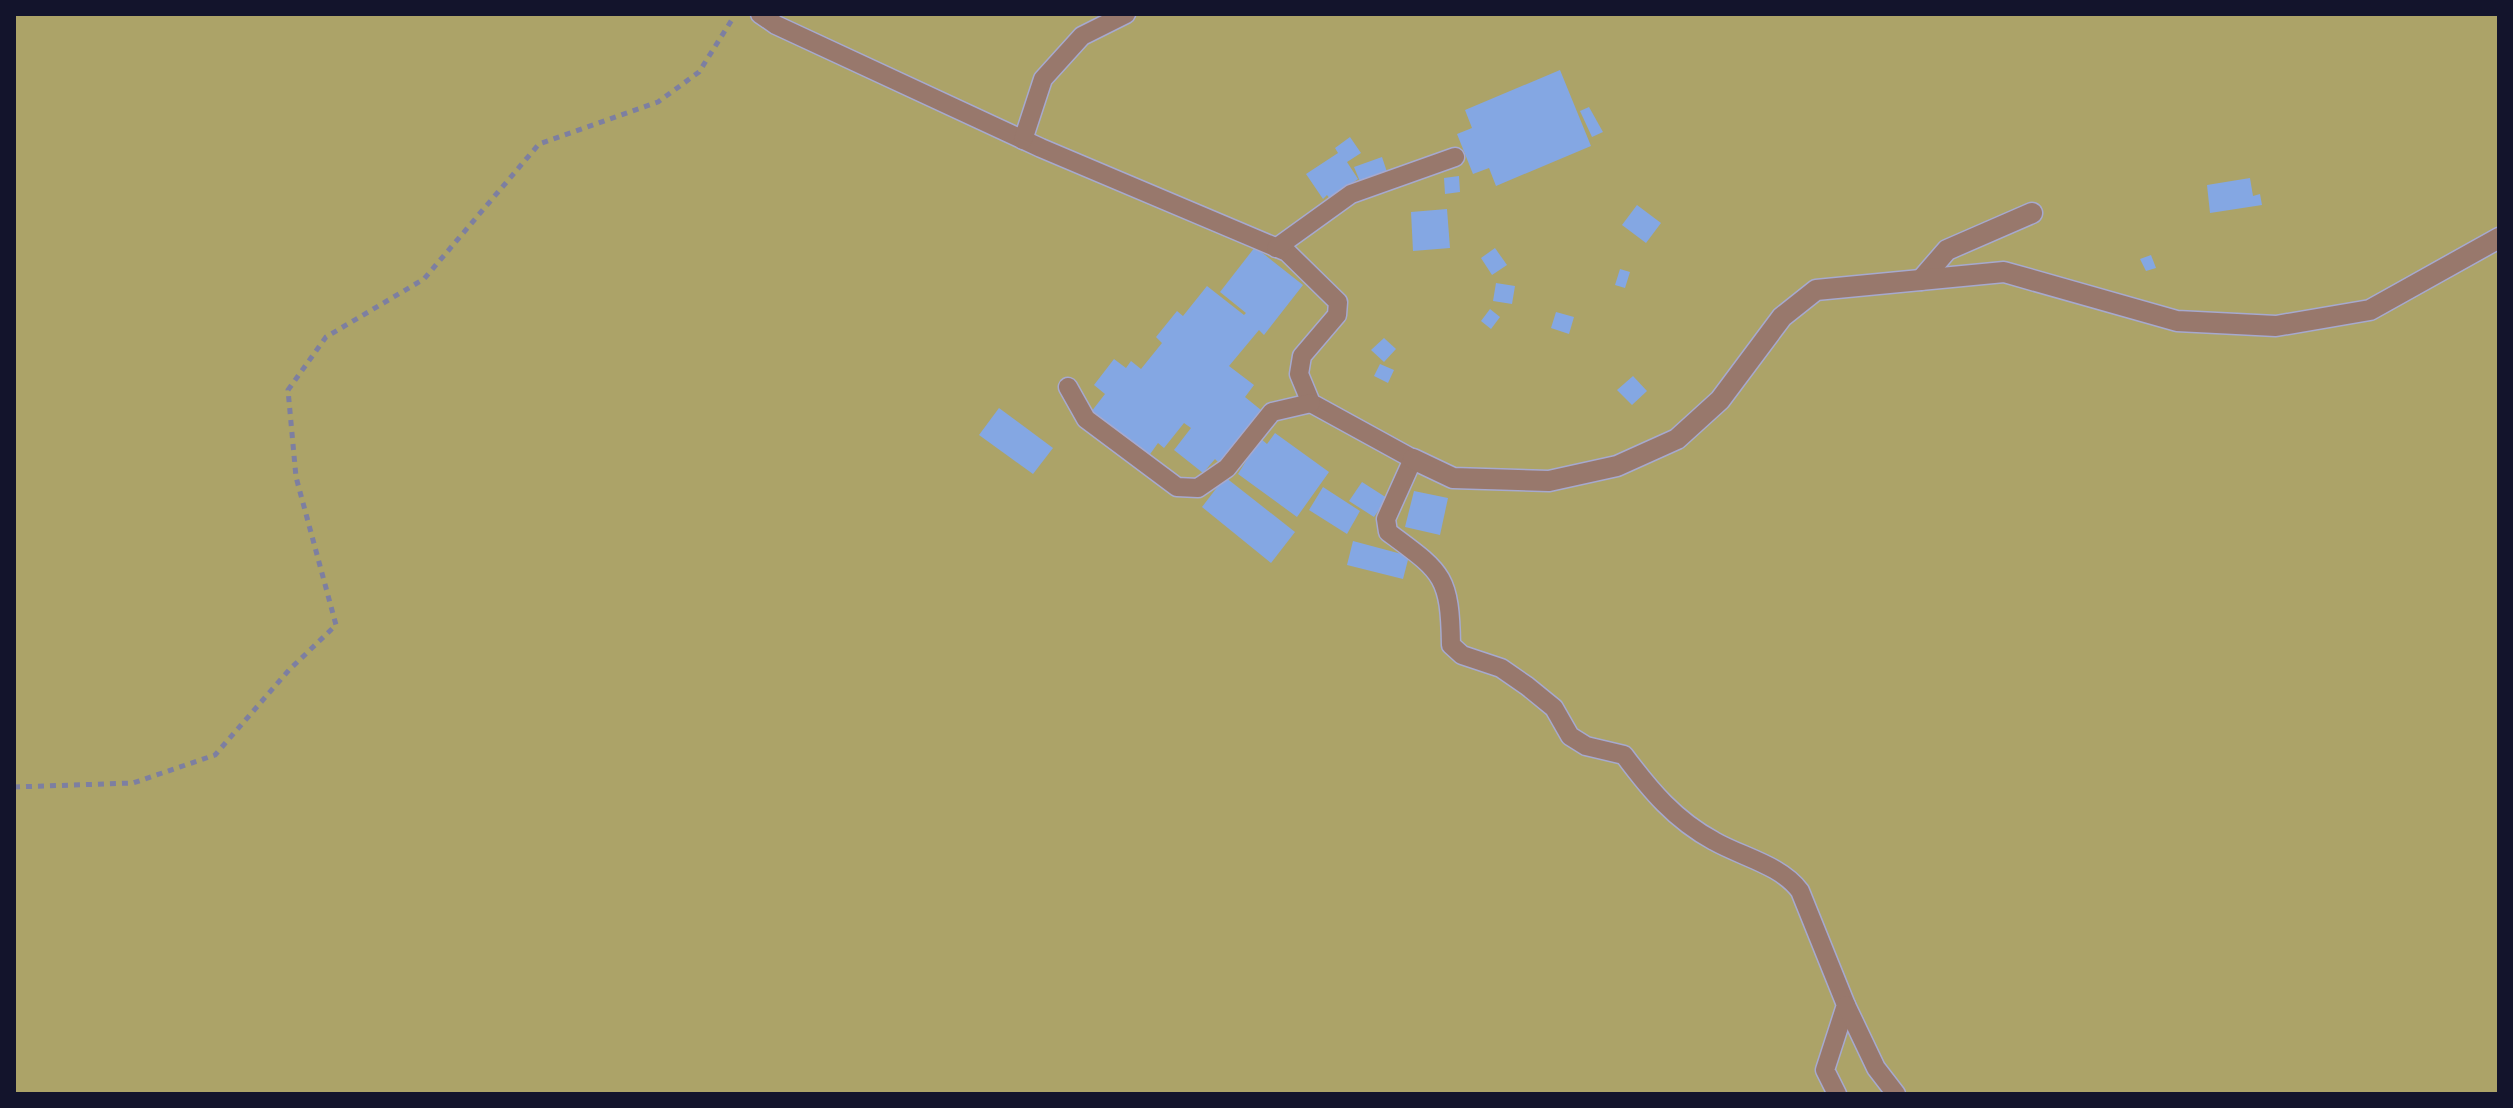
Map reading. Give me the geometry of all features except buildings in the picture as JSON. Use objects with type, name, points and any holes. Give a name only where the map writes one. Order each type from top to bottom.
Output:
[{"type":"street","points":[[1921,280],[1947,250],[2032,213]]},
{"type":"street","points":[[1413,459],[1453,478],[1467,479],[1549,481],[1617,466],[1677,439],[1688,430],[1720,400],[1782,317],[1816,290],[2004,272],[2177,321],[2276,326],[2370,310],[2499,238]]},
{"type":"lane","points":[[760,14],[776,25],[1023,140],[1287,252],[1338,302],[1337,315],[1302,356],[1299,374],[1311,403],[1413,459],[1386,519],[1388,532],[1426,560],[1441,578],[1450,603],[1451,645],[1462,655],[1501,668],[1527,686],[1554,708],[1570,736],[1586,746],[1624,755],[1674,815],[1713,841],[1791,879],[1800,891],[1846,1005],[1876,1068],[1896,1094]]},
{"type":"lane","points":[[1023,140],[1043,79],[1082,36],[1126,14]]},
{"type":"lane","points":[[1276,248],[1351,194],[1455,157]]},
{"type":"lane","points":[[1068,387],[1086,419],[1177,487],[1198,488],[1227,468],[1272,412],[1311,403]]},
{"type":"lane","points":[[1837,1094],[1825,1070],[1846,1005]]},
{"type":"path","points":[[14,787],[133,783],[215,755],[289,670],[336,625],[296,477],[288,390],[326,337],[424,279],[539,144],[658,102],[699,72],[736,14]]},
{"type":"shaded area","points":[[14,14],[2499,14],[2499,1094],[14,1094]]}]
